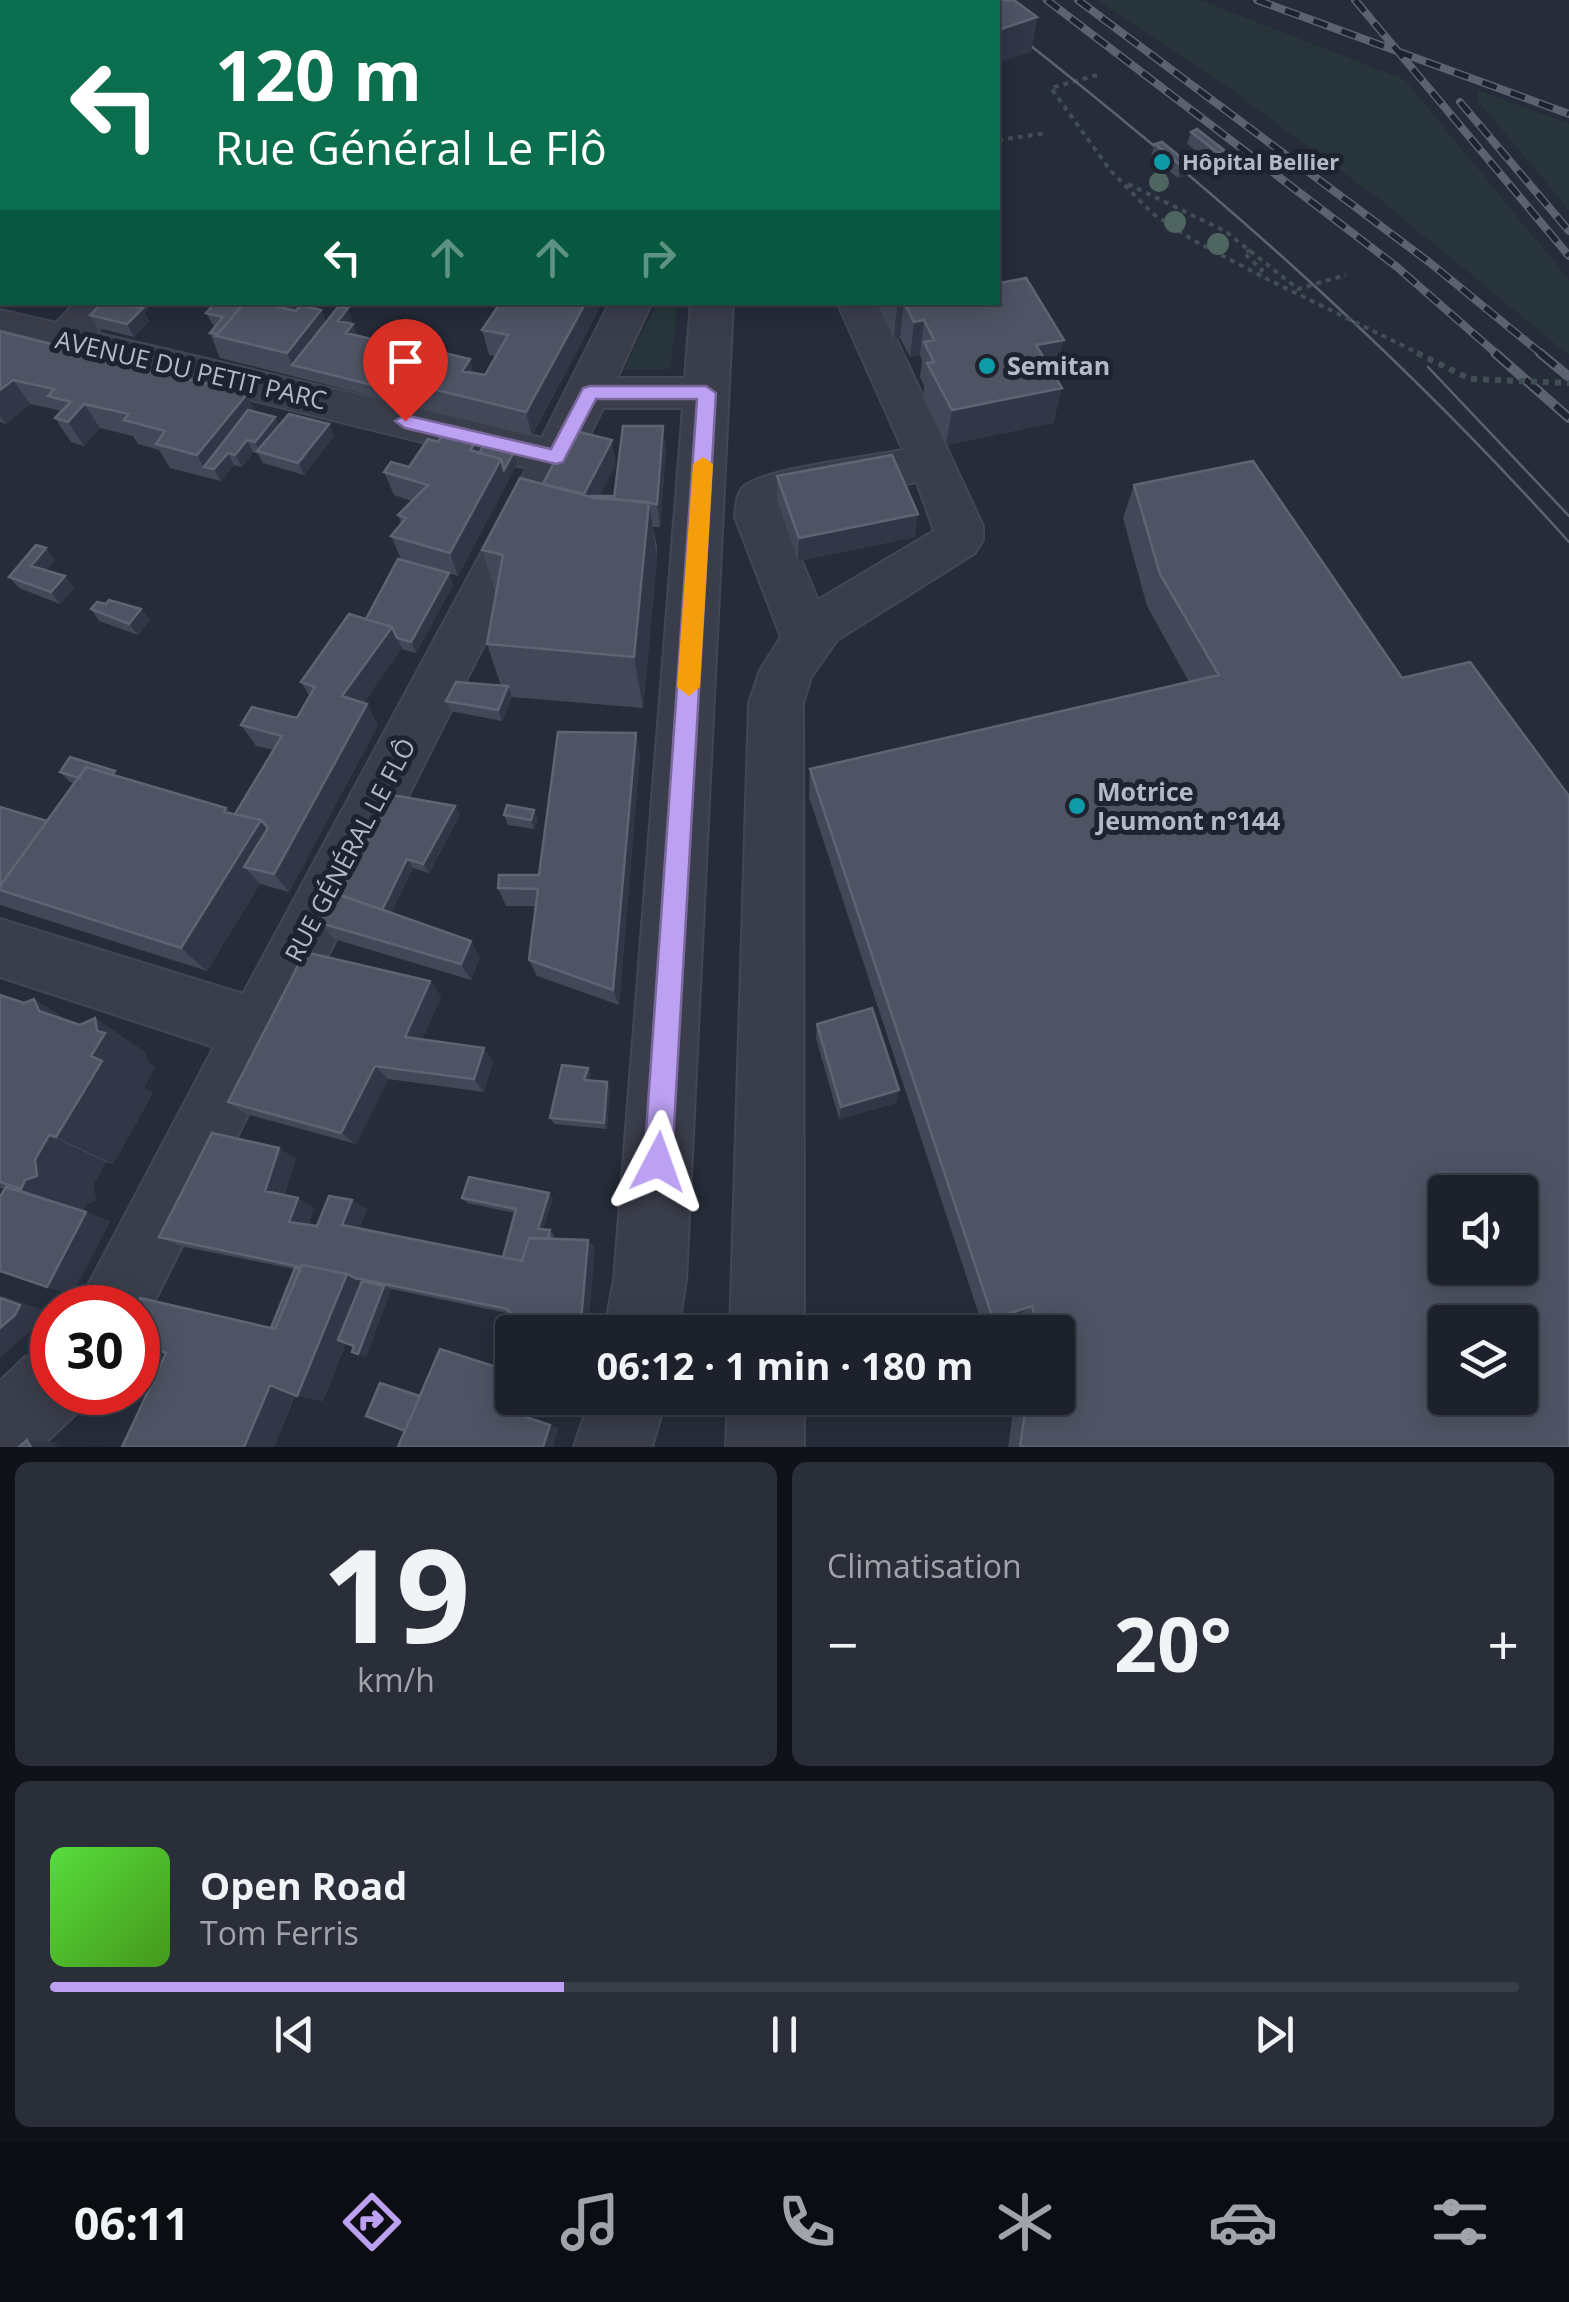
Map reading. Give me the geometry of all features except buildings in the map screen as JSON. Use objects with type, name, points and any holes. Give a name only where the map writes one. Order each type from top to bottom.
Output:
[{"type":"street","points":[[64,340],[98,305]]},
{"type":"street","name":"RUE GÉNÉRAL LE FLÔ","points":[[124,1285],[590,393],[630,305]]},
{"type":"street","points":[[645,1315],[650,1280],[712,305]]},
{"type":"street","points":[[767,1315],[775,722],[786,670],[807,637],[833,614],[958,540],[959,526],[859,305]]},
{"type":"street","name":"AVENUE DU PETIT PARC","points":[[0,324],[556,458]]},
{"type":"street","points":[[590,393],[706,393]]},
{"type":"street","points":[[807,637],[759,517],[761,499],[775,491],[932,462]]},
{"type":"street","points":[[0,948],[256,1028]]},
{"type":"street","points":[[0,1433],[30,1405]]},
{"type":"street","points":[[613,1447],[623,1415]]},
{"type":"street","points":[[766,1415],[766,1447]]},
{"type":"path","points":[[1097,75],[1051,88],[1123,182],[1168,224],[1265,278],[1470,379],[1569,384]]},
{"type":"path","points":[[1000,140],[1047,133]]},
{"type":"path","points":[[1123,182],[1225,231],[1298,289],[1346,275]]},
{"type":"path","points":[[1250,250],[1244,254],[1262,270],[1258,274]]},
{"type":"shaded area","points":[[1099,0],[1200,0],[1405,80],[1569,280],[1569,355],[1383,202],[1236,93]]},
{"type":"shaded area","points":[[1477,90],[1569,124],[1569,210],[1479,102]]},
{"type":"shaded area","points":[[656,305],[678,305],[670,369],[624,369]]},
{"type":"tram line","points":[[1000,22],[1149,142],[1295,268],[1435,401],[1569,542]]},
{"type":"tram line","points":[[1428,367],[1569,516]]},
{"type":"railway","points":[[1047,0],[1397,267],[1498,355]]},
{"type":"railway","points":[[1078,0],[1429,262],[1543,355]]},
{"type":"railway","points":[[1257,0],[1398,52]]},
{"type":"railway","points":[[1355,0],[1398,52]]},
{"type":"railway","points":[[1398,52],[1569,114]]},
{"type":"railway","points":[[1398,52],[1569,256]]},
{"type":"railway","points":[[1460,102],[1569,231]]},
{"type":"railway","points":[[1495,353],[1569,418]]},
{"type":"railway","points":[[1540,353],[1569,377]]},
{"type":"slow traffic","points":[[689,687],[703,464]]},
{"type":"place","name":"Hôpital Bellier","points":[[1162,162]]},
{"type":"place","name":"Semitan","points":[[987,366]]},
{"type":"place","name":"Motrice Jeumont n°144","points":[[1077,806]]},
{"type":"route","points":[[405,421],[556,458],[590,393],[706,393],[658,1162]]}]
